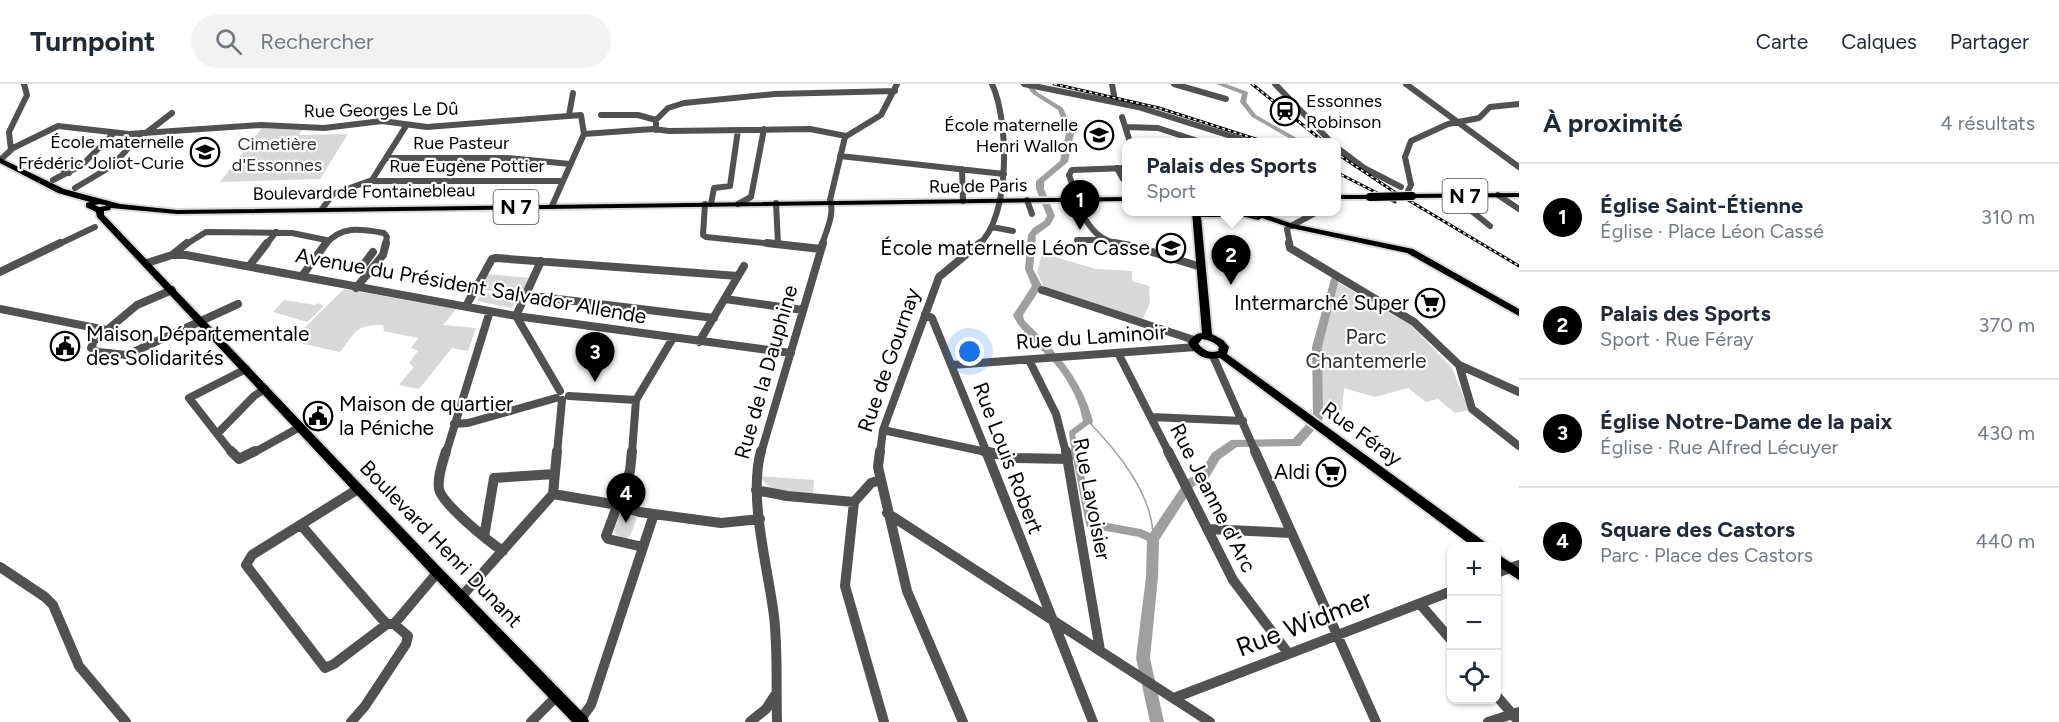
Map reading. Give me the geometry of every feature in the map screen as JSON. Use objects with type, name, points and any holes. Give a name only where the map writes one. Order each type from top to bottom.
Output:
[{"type":"main road","points":[[0,161],[48,189],[96,205]]},
{"type":"main road","name":"N 7","points":[[1341,198],[1370,197],[1407,191],[1453,196],[1519,195]]},
{"type":"main road","name":"Rue de Paris","points":[[831,203],[1053,200],[1075,194],[1122,199]]},
{"type":"main road","name":"Boulevard de Fontainebleau","points":[[96,205],[137,210],[186,211],[831,203]]},
{"type":"main road","name":"Boulevard Henri Dunant","points":[[96,205],[100,214],[172,290],[204,320],[246,369],[358,489],[581,721]]},
{"type":"main road","points":[[1197,216],[1207,336]]},
{"type":"main road","points":[[1258,216],[1289,227],[1410,251],[1519,313]]},
{"type":"main road","points":[[1200,336],[1207,336],[1222,344],[1224,350],[1217,355],[1201,352],[1195,344],[1200,336]]},
{"type":"main road","name":"Rue Féray","points":[[1217,355],[1476,542]]},
{"type":"main road","points":[[1501,560],[1516,569]]},
{"type":"street","points":[[11,149],[9,132],[27,95],[24,84]]},
{"type":"street","points":[[584,134],[656,130],[764,129],[819,130],[846,136],[881,115],[897,84]]},
{"type":"street","name":"Rue de Gournay","points":[[963,722],[907,591],[887,513],[880,480],[879,460],[883,430],[933,291],[943,272],[979,245],[992,227],[1004,174],[1002,124],[998,97],[992,84]]},
{"type":"street","points":[[1025,84],[1115,102],[1233,138]]},
{"type":"street","points":[[1112,84],[1116,97],[1115,102]]},
{"type":"street","points":[[1173,84],[1226,99]]},
{"type":"street","points":[[1275,84],[1327,138]]},
{"type":"street","points":[[1406,84],[1519,167]]},
{"type":"street","points":[[656,130],[656,120],[668,108],[684,103],[780,94],[895,91]]},
{"type":"street","points":[[552,206],[584,134],[583,116],[569,115],[573,93]]},
{"type":"street","points":[[1341,151],[1364,168],[1407,191],[1411,185],[1403,167],[1408,144],[1422,135],[1457,122],[1479,118],[1490,107],[1519,104]]},
{"type":"street","points":[[75,188],[112,166],[144,133],[172,113]]},
{"type":"street","points":[[1152,113],[1157,128]]},
{"type":"street","name":"Rue Georges Le Dû","points":[[0,161],[11,149],[58,126],[114,133],[144,133],[265,124],[324,128],[382,121],[421,128],[569,115]]},
{"type":"street","points":[[602,115],[638,115],[656,120]]},
{"type":"street","points":[[1122,117],[1129,138]]},
{"type":"street","points":[[371,181],[406,126]]},
{"type":"street","points":[[1126,127],[1157,128],[1188,138]]},
{"type":"street","points":[[751,197],[764,129]]},
{"type":"street","points":[[738,130],[730,186],[714,188],[708,204],[704,236],[821,249]]},
{"type":"street","points":[[53,180],[82,165],[114,133]]},
{"type":"street","name":"Rue de la Dauphine","points":[[777,722],[773,602],[756,490],[762,449],[821,249],[846,136]]},
{"type":"street","points":[[840,156],[1004,174]]},
{"type":"street","name":"Rue Pasteur","points":[[387,158],[507,158],[570,164]]},
{"type":"street","points":[[50,162],[69,173]]},
{"type":"street","points":[[1117,168],[1122,177]]},
{"type":"street","points":[[1102,240],[1075,194],[1069,175],[1072,171],[1122,168]]},
{"type":"street","points":[[962,169],[963,201]]},
{"type":"street","name":"Rue Eugène Pottier","points":[[322,209],[333,194],[371,181],[563,181]]},
{"type":"street","points":[[1498,195],[1519,209]]},
{"type":"street","points":[[1453,196],[1490,226]]},
{"type":"street","points":[[751,197],[761,203]]},
{"type":"street","points":[[738,204],[751,197]]},
{"type":"street","points":[[1032,200],[1032,214]]},
{"type":"street","points":[[776,203],[778,244]]},
{"type":"street","points":[[1310,216],[1289,227],[1290,248],[1414,322],[1459,365],[1519,392]]},
{"type":"street","points":[[1306,218],[1308,226],[1318,231]]},
{"type":"street","points":[[0,272],[94,227]]},
{"type":"street","points":[[992,227],[1013,231]]},
{"type":"street","points":[[302,276],[326,240],[348,229],[384,233],[387,237],[382,257],[356,288]]},
{"type":"street","points":[[172,255],[196,236],[206,232],[292,233],[326,240]]},
{"type":"street","points":[[250,266],[276,232]]},
{"type":"street","points":[[1077,240],[1102,240],[1201,267]]},
{"type":"street","points":[[361,268],[371,254],[382,257]]},
{"type":"street","name":"Avenue du Président Salvador Allende","points":[[147,263],[172,255],[186,255],[516,316],[791,353]]},
{"type":"street","points":[[466,306],[494,258],[738,276]]},
{"type":"street","points":[[461,597],[553,494],[562,396],[516,316],[541,261]]},
{"type":"street","points":[[699,342],[744,266]]},
{"type":"street","points":[[172,290],[140,303],[106,330],[92,344],[92,350],[125,356],[238,304]]},
{"type":"street","points":[[1042,290],[1195,344]]},
{"type":"street","points":[[525,295],[714,318]]},
{"type":"street","points":[[725,298],[803,310]]},
{"type":"street","points":[[0,309],[106,330]]},
{"type":"street","points":[[490,311],[442,465],[439,489],[451,507],[494,547],[503,551]]},
{"type":"street","name":"Rue Louis Robert","points":[[925,314],[932,318],[952,365],[1093,722]]},
{"type":"street","points":[[643,547],[606,538],[630,471],[636,399],[673,338]]},
{"type":"street","name":"Rue du Laminoir","points":[[952,365],[1050,359],[1195,344]]},
{"type":"street","name":"Rue Jeanne d'Arc","points":[[1118,353],[1233,580],[1287,653]]},
{"type":"street","points":[[1217,355],[1291,533],[1376,722]]},
{"type":"street","name":"Rue Lavoisier","points":[[1029,360],[1056,414],[1068,459],[1100,650]]},
{"type":"street","points":[[1459,365],[1472,409],[1519,446]]},
{"type":"street","points":[[246,369],[192,395],[189,400],[239,459],[300,427]]},
{"type":"street","points":[[217,434],[254,396],[265,389]]},
{"type":"street","points":[[454,424],[468,423],[562,396],[636,399]]},
{"type":"street","points":[[1151,417],[1243,422]]},
{"type":"street","points":[[883,430],[1025,459],[1068,459]]},
{"type":"street","points":[[484,537],[494,478],[555,474]]},
{"type":"street","points":[[880,480],[871,483],[854,502],[845,586],[884,722]]},
{"type":"street","points":[[358,489],[248,560],[248,567],[325,668],[391,624],[437,573]]},
{"type":"street","points":[[756,490],[787,496],[854,502]]},
{"type":"street","points":[[553,494],[618,505],[639,512],[721,523],[760,519]]},
{"type":"street","points":[[887,513],[1210,722]]},
{"type":"street","points":[[581,721],[591,705],[654,514]]},
{"type":"street","points":[[301,525],[391,624],[408,636],[406,644],[365,706],[351,722]]},
{"type":"street","points":[[1207,529],[1291,533]]},
{"type":"street","points":[[0,567],[45,597],[53,605],[79,666],[126,722]]},
{"type":"street","points":[[1501,572],[1516,569]]},
{"type":"street","name":"Rue Widmer","points":[[1174,698],[1447,593]]},
{"type":"street","points":[[1420,604],[1447,635]]},
{"type":"street","points":[[750,722],[766,709],[775,695]]},
{"type":"street","points":[[531,722],[557,696]]},
{"type":"street","points":[[1501,699],[1517,716]]},
{"type":"street","points":[[1488,722],[1517,716]]},
{"type":"green space","name":"Cimetière d'Essonnes","points":[[262,128],[302,130],[299,135],[348,134],[320,179],[220,182]]},
{"type":"green space","points":[[1042,253],[1096,269],[1132,271],[1132,281],[1149,286],[1150,303],[1142,320],[1044,287],[1037,272]]},
{"type":"green space","points":[[484,274],[533,278],[525,295],[476,289]]},
{"type":"green space","name":"Parc Chantemerle","points":[[1337,282],[1411,325],[1452,368],[1469,410],[1455,413],[1438,399],[1426,402],[1408,388],[1375,397],[1344,388],[1342,411],[1321,405],[1322,341]]},
{"type":"green space","points":[[344,289],[456,309],[443,325],[476,328],[468,351],[452,348],[419,389],[399,385],[414,367],[409,363],[418,351],[411,348],[418,338],[384,331],[383,325],[374,325],[361,328],[353,334],[340,352],[291,341]]},
{"type":"green space","points":[[482,291],[505,298],[509,294],[518,296],[512,308],[477,301]]},
{"type":"green space","points":[[284,300],[315,305],[318,303],[324,306],[307,322],[273,312]]},
{"type":"green space","points":[[760,476],[814,480],[813,495],[776,490],[764,482]]},
{"type":"green space","points":[[623,510],[637,518],[630,536],[625,539],[616,535],[614,531],[620,512]]},
{"type":"waterway","points":[[1032,84],[1031,88],[1035,93],[1061,109],[1070,133],[1064,162],[1040,181],[1040,189],[1051,216],[1047,223],[1032,235],[1029,269],[1037,286],[1018,315],[1020,321],[1053,355],[1071,378],[1084,405],[1088,421]]},
{"type":"waterway","points":[[1219,84],[1246,93],[1243,102],[1254,116],[1293,138]]},
{"type":"waterway","points":[[1157,722],[1143,658],[1152,577],[1153,539],[1190,483],[1204,476],[1216,456],[1235,443],[1296,443],[1318,418],[1317,347],[1335,279]]},
{"type":"waterway","points":[[1088,421],[1122,460],[1141,490],[1152,523],[1153,539]]},
{"type":"waterway","points":[[1075,453],[1072,433],[1088,421]]},
{"type":"waterway","points":[[1077,458],[1090,524],[1140,533],[1153,539]]},
{"type":"railway","points":[[1054,84],[1159,108],[1253,138]]},
{"type":"railway","points":[[1252,84],[1319,138]]},
{"type":"railway","points":[[1341,156],[1393,191],[1519,266]]},
{"type":"railway","points":[[1341,175],[1395,202]]},
{"type":"place","name":"Essonnes Robinson","points":[[1285,111]]},
{"type":"place","name":"École maternelle Henri Wallon","points":[[1099,135]]},
{"type":"place","name":"École maternelle Frédéric Joliot-Curie","points":[[205,152]]},
{"type":"place","name":"Église Saint-Étienne","points":[[1080,230]]},
{"type":"place","name":"École maternelle Léon Casse","points":[[1171,248]]},
{"type":"place","name":"Palais des Sports","points":[[1231,285]]},
{"type":"place","name":"Intermarché Super","points":[[1430,303]]},
{"type":"place","name":"Maison Départementale des Solidarités","points":[[65,346]]},
{"type":"place","name":"Église Notre-Dame de la paix","points":[[595,382]]},
{"type":"place","name":"Maison de quartier la Péniche","points":[[318,416]]},
{"type":"place","name":"Aldi","points":[[1331,472]]},
{"type":"place","name":"Square des Castors","points":[[626,523]]}]
